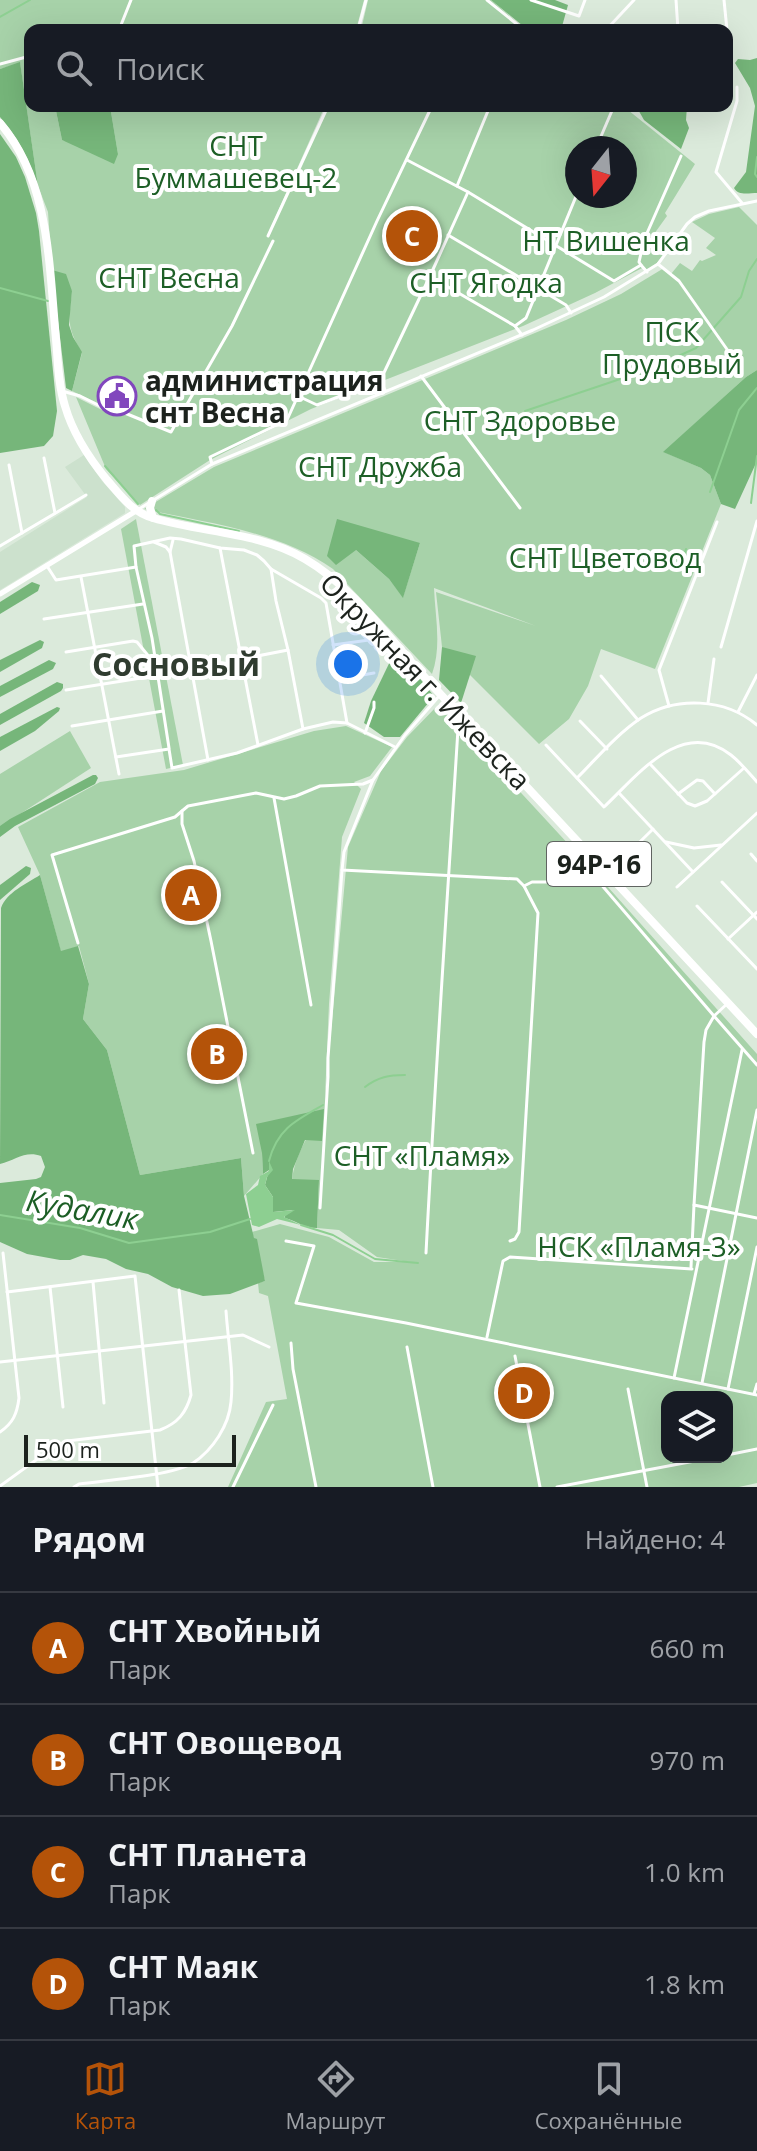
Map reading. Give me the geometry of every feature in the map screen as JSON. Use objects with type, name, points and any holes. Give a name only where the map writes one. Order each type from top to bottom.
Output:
[{"type":"main road","name":"Окружная г. Ижевска","points":[[0,123],[25,159],[43,215],[65,406],[77,437],[125,502],[153,518],[277,546],[309,561],[348,592],[757,1034]]},
{"type":"main road","points":[[152,501],[150,508],[153,518]]},
{"type":"street","points":[[121,24],[131,0]]},
{"type":"street","points":[[360,24],[366,0]]},
{"type":"street","points":[[487,0],[517,24]]},
{"type":"street","points":[[531,0],[579,16],[585,0]]},
{"type":"street","points":[[612,24],[634,0]]},
{"type":"street","points":[[676,0],[678,24]]},
{"type":"street","points":[[724,0],[726,24]]},
{"type":"street","points":[[0,64],[24,58]]},
{"type":"street","points":[[737,87],[737,101],[716,172],[743,204]]},
{"type":"street","points":[[268,236],[325,112]]},
{"type":"street","points":[[212,464],[210,457],[287,420],[429,112]]},
{"type":"street","points":[[457,186],[488,112]]},
{"type":"street","points":[[601,136],[611,112]]},
{"type":"street","points":[[647,272],[639,262],[644,240],[681,156]]},
{"type":"street","points":[[407,160],[557,244],[614,281],[641,265]]},
{"type":"street","points":[[298,395],[317,405],[380,381],[468,192]]},
{"type":"street","points":[[0,594],[212,464],[571,313],[658,264],[695,217],[757,201]]},
{"type":"street","points":[[515,326],[526,318],[571,208]]},
{"type":"street","points":[[448,235],[566,305],[571,313]]},
{"type":"street","points":[[62,391],[171,432],[232,326],[273,241]]},
{"type":"street","points":[[658,264],[679,281],[738,365]]},
{"type":"street","points":[[430,276],[515,326],[522,335]]},
{"type":"street","points":[[421,376],[520,508]]},
{"type":"street","points":[[380,381],[385,390]]},
{"type":"street","points":[[44,458],[55,513]]},
{"type":"street","points":[[9,465],[22,533]]},
{"type":"street","points":[[0,546],[86,495]]},
{"type":"street","points":[[721,647],[757,521]]},
{"type":"street","points":[[669,706],[659,670],[717,522]]},
{"type":"street","points":[[347,723],[324,600],[271,569],[251,553],[174,539],[134,546],[172,768],[333,722],[347,723],[395,747]]},
{"type":"street","points":[[174,539],[170,552],[208,760]]},
{"type":"street","points":[[153,542],[170,552]]},
{"type":"street","points":[[220,548],[258,745]]},
{"type":"street","points":[[47,565],[56,580],[136,567]]},
{"type":"street","points":[[271,569],[303,729]]},
{"type":"street","points":[[81,577],[119,774]]},
{"type":"street","points":[[44,619],[143,604]]},
{"type":"street","points":[[333,645],[369,640]]},
{"type":"street","points":[[66,652],[134,641],[156,665]]},
{"type":"street","points":[[66,690],[158,675],[192,674],[288,650]]},
{"type":"street","points":[[708,703],[714,659]]},
{"type":"street","points":[[339,679],[374,673]]},
{"type":"street","points":[[738,712],[757,675]]},
{"type":"street","points":[[601,676],[638,720]]},
{"type":"street","points":[[320,1208],[344,852],[373,780],[395,747],[441,694]]},
{"type":"street","points":[[365,733],[374,702]]},
{"type":"street","points":[[577,778],[638,720],[669,706],[708,703],[722,706],[757,725]]},
{"type":"street","points":[[72,726],[163,711]]},
{"type":"street","points":[[580,721],[607,749]]},
{"type":"street","points":[[426,1253],[458,729]]},
{"type":"street","points":[[546,745],[604,807],[672,747],[695,743],[712,745],[730,754],[757,782]]},
{"type":"street","points":[[116,757],[169,749]]},
{"type":"street","points":[[650,764],[687,803],[695,806],[704,803],[744,768]]},
{"type":"street","points":[[78,943],[52,855],[175,817],[188,806],[256,793],[284,799],[320,786],[363,784],[373,780]]},
{"type":"street","points":[[678,794],[697,780],[703,781],[715,794]]},
{"type":"street","points":[[619,793],[693,872]]},
{"type":"street","points":[[274,798],[311,1005]]},
{"type":"street","points":[[182,811],[182,824],[194,861],[253,1153]]},
{"type":"street","points":[[677,887],[757,813]]},
{"type":"street","points":[[524,886],[532,882],[599,882],[653,829]]},
{"type":"street","points":[[665,842],[694,848],[721,845]]},
{"type":"street","points":[[751,854],[757,861]]},
{"type":"street","points":[[342,870],[517,879],[524,886],[539,918],[519,1232],[510,1241]]},
{"type":"street","points":[[599,882],[757,1065]]},
{"type":"street","points":[[722,882],[756,915],[728,939]]},
{"type":"street","points":[[697,906],[757,969]]},
{"type":"street","points":[[694,1274],[694,1205],[704,1042],[706,1030],[714,1016],[728,1003]]},
{"type":"street","points":[[674,1378],[742,1050]]},
{"type":"street","points":[[702,1383],[757,1110]]},
{"type":"street","points":[[694,1205],[757,1218]]},
{"type":"street","points":[[286,1241],[314,1246],[296,1303],[756,1394],[757,1384]]},
{"type":"street","points":[[728,1389],[757,1247]]},
{"type":"street","points":[[0,1432],[10,1425],[17,1412],[19,1398],[3,1253]]},
{"type":"street","points":[[486,1339],[503,1261],[510,1257],[692,1269]]},
{"type":"street","points":[[7,1292],[135,1276],[158,1487]]},
{"type":"street","points":[[93,1282],[104,1403]]},
{"type":"street","points":[[50,1287],[63,1407]]},
{"type":"street","points":[[0,1486],[67,1441],[153,1431],[173,1425],[188,1408],[191,1395],[179,1290]]},
{"type":"street","points":[[74,1487],[170,1471],[193,1463],[209,1449],[228,1417],[232,1398],[226,1311]]},
{"type":"street","points":[[0,1362],[243,1335],[269,1347]]},
{"type":"street","points":[[291,1343],[293,1369],[316,1487]]},
{"type":"street","points":[[407,1347],[433,1487]]},
{"type":"street","points":[[515,1356],[540,1487]]},
{"type":"street","points":[[628,1389],[647,1487]]},
{"type":"street","points":[[233,1487],[273,1405]]},
{"type":"street","points":[[733,1454],[757,1449]]},
{"type":"street","points":[[557,1487],[685,1463]]},
{"type":"shaded area","points":[[491,0],[555,0],[568,5],[563,24],[521,24]]},
{"type":"shaded area","points":[[757,58],[757,193],[744,194],[734,188],[746,172],[755,106],[750,88],[735,63],[738,59]]},
{"type":"shaded area","points":[[20,62],[24,112],[27,112],[38,186],[23,150],[0,117],[0,69]]},
{"type":"shaded area","points":[[56,112],[111,112],[118,154],[114,164],[62,140]]},
{"type":"shaded area","points":[[639,112],[687,112],[689,128],[681,149],[644,120]]},
{"type":"shaded area","points":[[0,134],[16,157],[36,213],[57,411],[53,436],[44,446],[0,453]]},
{"type":"shaded area","points":[[52,270],[66,274],[72,291],[69,325],[82,352],[72,391],[66,388]]},
{"type":"shaded area","points":[[757,370],[757,461],[735,509],[721,504],[710,475],[663,452]]},
{"type":"shaded area","points":[[84,455],[125,507],[125,513],[0,590],[0,552],[87,497],[65,467]]},
{"type":"shaded area","points":[[337,519],[420,543],[403,598],[389,579],[356,550],[336,565],[327,556]]},
{"type":"shaded area","points":[[32,582],[40,585],[38,591],[0,614],[0,602]]},
{"type":"shaded area","points":[[40,640],[44,642],[42,648],[0,672],[0,660]]},
{"type":"shaded area","points":[[442,647],[476,656],[461,703],[439,680]]},
{"type":"shaded area","points":[[396,649],[434,696],[400,737],[384,737],[364,723]]},
{"type":"shaded area","points":[[49,660],[56,663],[53,669],[0,697],[0,686]]},
{"type":"shaded area","points":[[57,682],[63,684],[61,691],[0,725],[0,714]]},
{"type":"shaded area","points":[[57,707],[59,711],[35,731],[0,751],[0,737]]},
{"type":"shaded area","points":[[93,775],[98,778],[95,784],[0,837],[0,826],[10,819]]},
{"type":"shaded area","points":[[26,866],[31,868],[30,874],[0,900],[0,885]]},
{"type":"shaded area","points":[[40,875],[61,951],[78,946],[89,984],[83,1019],[107,1050],[140,1175],[241,1158],[244,1196],[265,1281],[230,1294],[203,1296],[172,1287],[148,1274],[126,1269],[106,1259],[83,1255],[60,1260],[27,1254],[0,1242],[0,1183],[36,1179],[41,1177],[45,1167],[41,1156],[36,1154],[0,1164],[1,908],[12,893]]},
{"type":"shaded area","points":[[324,1109],[322,1141],[305,1140],[292,1179],[319,1180],[317,1228],[313,1228],[285,1218],[293,1210],[273,1212],[273,1197],[265,1185],[269,1170],[263,1174],[256,1124]]},
{"type":"shaded area","points":[[269,1161],[273,1170],[265,1185],[273,1197],[273,1212],[295,1210],[284,1217],[301,1225],[277,1219],[259,1227],[252,1225],[246,1194],[258,1185],[260,1176],[269,1171]]},
{"type":"green space","points":[[0,0],[364,0],[358,24],[24,24],[24,90],[20,63],[0,69]]},
{"type":"green space","points":[[368,0],[491,0],[519,24],[362,24]]},
{"type":"green space","points":[[27,112],[56,112],[62,140],[118,154],[111,112],[322,112],[267,236],[326,112],[630,112],[695,164],[665,213],[667,216],[649,241],[665,254],[647,270],[644,267],[523,326],[311,409],[210,460],[140,505],[106,469],[76,397],[104,411],[104,406],[72,391],[82,353],[70,323],[72,291],[52,270],[48,212],[38,186]]},
{"type":"green space","points":[[739,207],[757,225],[757,370],[664,452],[710,475],[721,504],[655,669],[601,649],[588,686],[569,719],[539,744],[442,647],[436,592],[536,626],[434,588],[437,642],[432,674],[333,569],[312,556],[242,530],[144,509],[214,467],[566,320],[621,294],[664,268],[671,274],[680,263],[692,271],[700,260],[716,255],[706,248],[715,238],[692,222],[709,214]],"holes":[[[420,543],[403,597],[389,579],[356,550]]]},
{"type":"green space","points":[[136,519],[183,765],[166,769],[121,529]]},
{"type":"green space","points":[[439,704],[757,1054],[757,1483],[739,1487],[228,1487],[266,1402],[287,1399],[268,1296],[259,1293],[258,1283],[265,1281],[252,1232],[280,1224],[329,1237],[374,1262],[410,1262],[377,1257],[339,1230],[317,1228],[319,1180],[292,1180],[300,1152],[324,1110],[262,1153],[263,1174],[244,1196],[241,1158],[140,1175],[107,1050],[83,1019],[89,984],[79,946],[61,952],[40,875],[18,827],[100,782],[184,770],[314,731],[346,726],[392,747],[370,776],[354,782],[361,789],[342,837],[325,1097],[348,847],[381,771],[407,737]]},
{"type":"green space","points":[[70,731],[91,768],[0,827],[0,774]]},
{"type":"waterway","points":[[0,17],[30,0]]},
{"type":"waterway","points":[[757,157],[757,177]]},
{"type":"waterway","points":[[525,411],[650,369],[696,348],[741,297],[749,271],[757,259]]},
{"type":"waterway","points":[[0,288],[48,301]]},
{"type":"waterway","points":[[710,492],[739,410],[757,388]]},
{"type":"waterway","points":[[751,503],[757,456]]},
{"type":"waterway","points":[[105,466],[138,504]]},
{"type":"waterway","points":[[156,510],[160,514],[239,531]]},
{"type":"waterway","points":[[679,569],[686,549]]},
{"type":"waterway","points":[[365,1087],[384,1077],[405,1075]]},
{"type":"waterway","points":[[269,1161],[282,1133],[323,1105]]},
{"type":"waterway","name":"Кудалик","points":[[0,1215],[80,1228],[129,1243],[210,1232],[250,1219]]},
{"type":"waterway","points":[[301,1225],[333,1235],[375,1259],[418,1263]]},
{"type":"place","name":"СНТ Планета","points":[[412,236]]},
{"type":"place","name":"администрация снт Весна","points":[[117,396]]},
{"type":"place","name":"СНТ Хвойный","points":[[191,895]]},
{"type":"place","name":"СНТ Овощевод","points":[[217,1054]]},
{"type":"place","name":"СНТ Маяк","points":[[524,1393]]},
{"type":"district","name":"Сосновый","points":[[176,663]]},
{"type":"park label","name":"СНТ Буммашевец-2","points":[[236,161]]},
{"type":"park label","name":"НТ Вишенка","points":[[606,240]]},
{"type":"park label","name":"СНТ Весна","points":[[169,277]]},
{"type":"park label","name":"СНТ Ягодка","points":[[486,282]]},
{"type":"park label","name":"ПСК Прудовый","points":[[672,347]]},
{"type":"park label","name":"СНТ Здоровье","points":[[520,420]]},
{"type":"park label","name":"СНТ Дружба","points":[[380,466]]},
{"type":"park label","name":"СНТ Цветовод","points":[[605,557]]},
{"type":"park label","name":"СНТ «Пламя»","points":[[422,1155]]},
{"type":"park label","name":"НСК «Пламя-3»","points":[[639,1246]]}]
